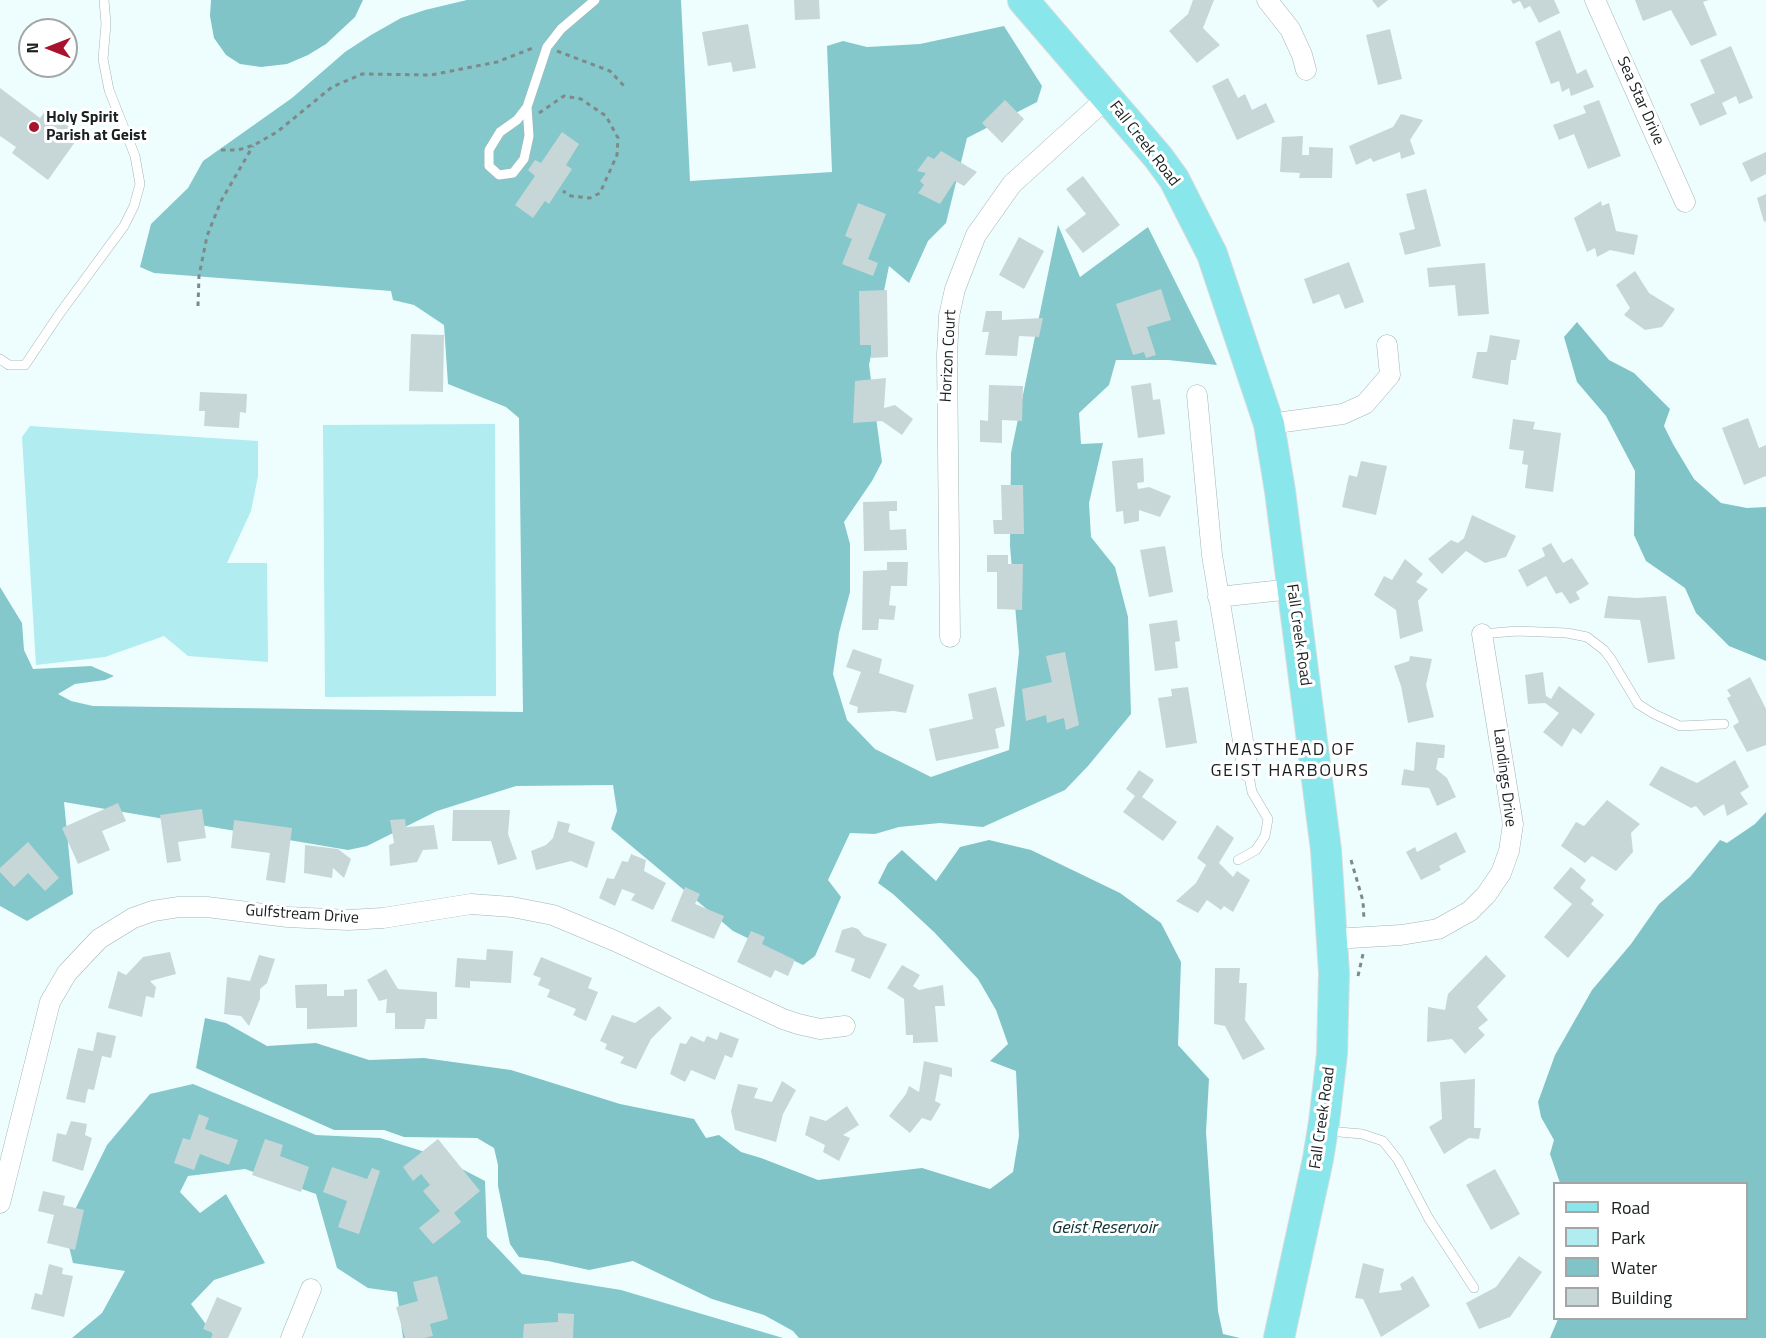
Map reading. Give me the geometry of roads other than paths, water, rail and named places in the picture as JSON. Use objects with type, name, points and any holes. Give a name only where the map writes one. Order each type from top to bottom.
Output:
[{"type":"main road","name":"Fall Creek Road","points":[[1023,0],[1108,97],[1174,179],[1212,254],[1269,424],[1326,849],[1333,939],[1333,1031],[1323,1131],[1281,1331]]},
{"type":"street","points":[[1267,0],[1290,29],[1306,70]]},
{"type":"street","name":"Sea Star Drive","points":[[1595,0],[1685,202]]},
{"type":"street","name":"Horizon Court","points":[[950,637],[947,355],[949,316],[955,289],[976,235],[1012,184],[1108,97]]},
{"type":"street","points":[[1269,424],[1343,414],[1365,404],[1390,375],[1387,345]]},
{"type":"street","points":[[1197,395],[1212,555],[1248,771]]},
{"type":"street","points":[[1218,597],[1292,589]]},
{"type":"street","name":"Landings Drive","points":[[1333,939],[1401,935],[1438,929],[1470,911],[1486,895],[1501,873],[1509,851],[1514,824],[1482,634]]},
{"type":"street","name":"Gulfstream Drive","points":[[0,1203],[50,1002],[67,973],[99,939],[113,928],[153,911],[207,907],[288,917],[348,920],[383,918],[471,904],[512,907],[553,915],[615,941],[783,1019],[820,1029],[845,1026]]},
{"type":"street","points":[[291,1338],[311,1289]]},
{"type":"lane","points":[[0,359],[9,365],[25,365],[124,226],[137,195],[140,184],[135,156],[109,90],[103,59],[106,24],[104,0]]},
{"type":"lane","points":[[527,107],[529,122],[524,159],[513,173],[499,175],[489,166],[489,150],[500,132],[517,120],[527,107],[547,48],[561,29],[595,0]]},
{"type":"lane","points":[[1482,634],[1517,631],[1567,633],[1587,637],[1611,658],[1638,704],[1680,726],[1724,724]]},
{"type":"lane","points":[[1238,860],[1256,850],[1265,836],[1268,819],[1252,792],[1248,771]]},
{"type":"lane","points":[[1323,1131],[1362,1134],[1383,1141],[1398,1160],[1429,1219],[1474,1288]]},
{"type":"water","points":[[211,0],[363,0],[355,17],[326,44],[287,64],[261,67],[240,64],[226,55],[214,38],[210,16]]},
{"type":"water","points":[[1577,322],[1609,360],[1634,373],[1670,409],[1664,426],[1694,479],[1721,503],[1747,508],[1766,507],[1766,661],[1729,646],[1696,613],[1685,588],[1646,561],[1634,535],[1635,471],[1606,416],[1577,382],[1564,337]]},
{"type":"water","points":[[1766,812],[1766,1338],[1550,1338],[1558,1320],[1748,1320],[1748,1182],[1560,1182],[1550,1154],[1554,1140],[1541,1117],[1538,1102],[1555,1055],[1592,990],[1631,944],[1659,904],[1690,877],[1720,840],[1727,843],[1755,824]]},
{"type":"water","name":"Geist Reservoir","points":[[989,840],[1031,850],[1120,893],[1161,923],[1181,962],[1178,1045],[1209,1079],[1206,1132],[1218,1311],[1223,1334],[1240,1338],[799,1338],[793,1331],[764,1315],[712,1299],[633,1261],[589,1270],[519,1257],[510,1244],[498,1186],[498,1165],[494,1148],[477,1138],[404,1137],[384,1130],[334,1130],[196,1068],[205,1018],[226,1023],[267,1046],[316,1043],[369,1060],[424,1058],[511,1070],[620,1104],[694,1119],[706,1138],[719,1135],[741,1152],[818,1180],[922,1168],[990,1189],[1013,1172],[1019,1136],[1016,1071],[990,1061],[1008,1044],[996,1010],[978,979],[934,932],[878,883],[888,863],[902,850],[936,881],[960,847]]},
{"type":"place","name":"Holy Spirit Parish at Geist","points":[[34,127]]},
{"type":"district","name":"MASTHEAD OF GEIST HARBOURS","points":[[1290,762]]}]
